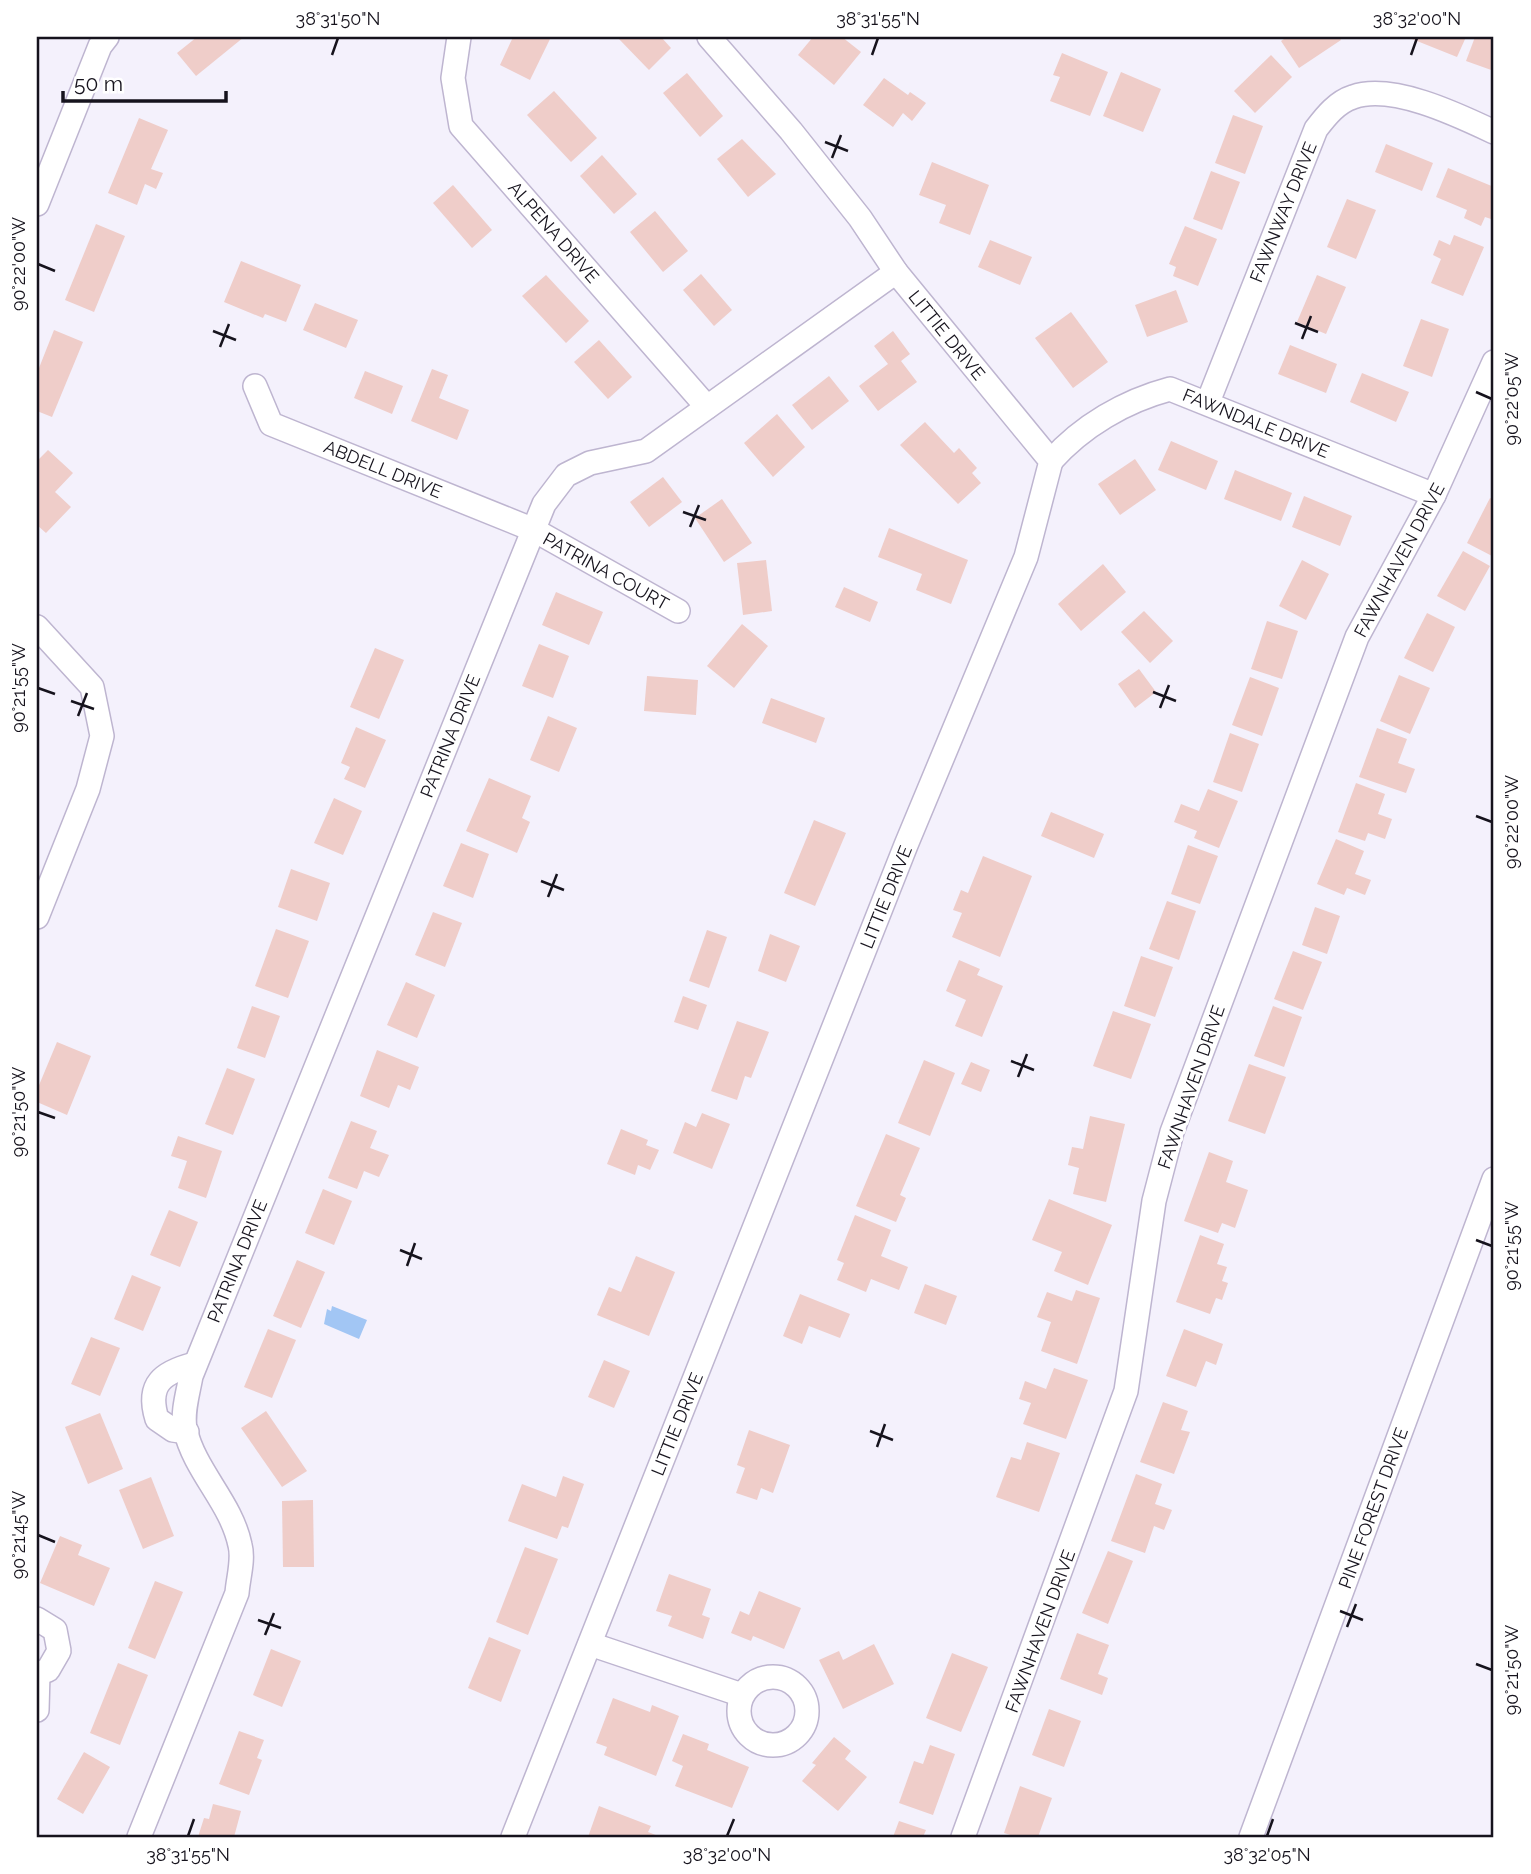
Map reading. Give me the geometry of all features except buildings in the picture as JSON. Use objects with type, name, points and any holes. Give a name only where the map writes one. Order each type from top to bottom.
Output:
[{"type":"street","points":[[37,204],[100,47],[107,37]]},
{"type":"street","name":"ALPENA DRIVE","points":[[459,37],[453,78],[461,126],[707,407]]},
{"type":"street","name":"LITTIE DRIVE","points":[[513,1837],[901,858],[1026,557],[1051,461],[896,272],[860,218],[791,131],[709,37]]},
{"type":"street","name":"FAWNWAY DRIVE","points":[[1208,402],[1316,129],[1332,109],[1354,96],[1397,95],[1457,114],[1494,132]]},
{"type":"street","name":"PATRINA DRIVE","points":[[139,1837],[237,1593],[241,1554],[229,1510],[203,1469],[187,1432],[184,1412],[195,1364],[544,504],[566,475],[590,463],[646,451],[896,272]]},
{"type":"street","name":"FAWNHAVEN DRIVE","points":[[963,1837],[1126,1391],[1153,1201],[1172,1132],[1357,637],[1434,495],[1494,362]]},
{"type":"street","name":"ABDELL DRIVE","points":[[255,386],[271,424],[534,530]]},
{"type":"street","name":"FAWNDALE DRIVE","points":[[1051,461],[1070,439],[1143,396],[1170,389],[1434,495]]},
{"type":"street","name":"PATRINA COURT","points":[[534,530],[678,611]]},
{"type":"street","points":[[37,627],[92,687],[102,736],[88,789],[37,917]]},
{"type":"street","name":"PINE FOREST DRIVE","points":[[1251,1837],[1494,1179]]},
{"type":"street","points":[[187,1432],[173,1430],[157,1419],[152,1394],[160,1380],[176,1369],[195,1364]]},
{"type":"street","points":[[37,1619],[55,1630],[60,1651],[56,1661],[38,1674],[37,1710]]},
{"type":"street","points":[[590,1644],[742,1695]]},
{"type":"water","points":[[332,1306],[367,1320],[359,1339],[324,1324],[327,1309],[331,1311]]}]
